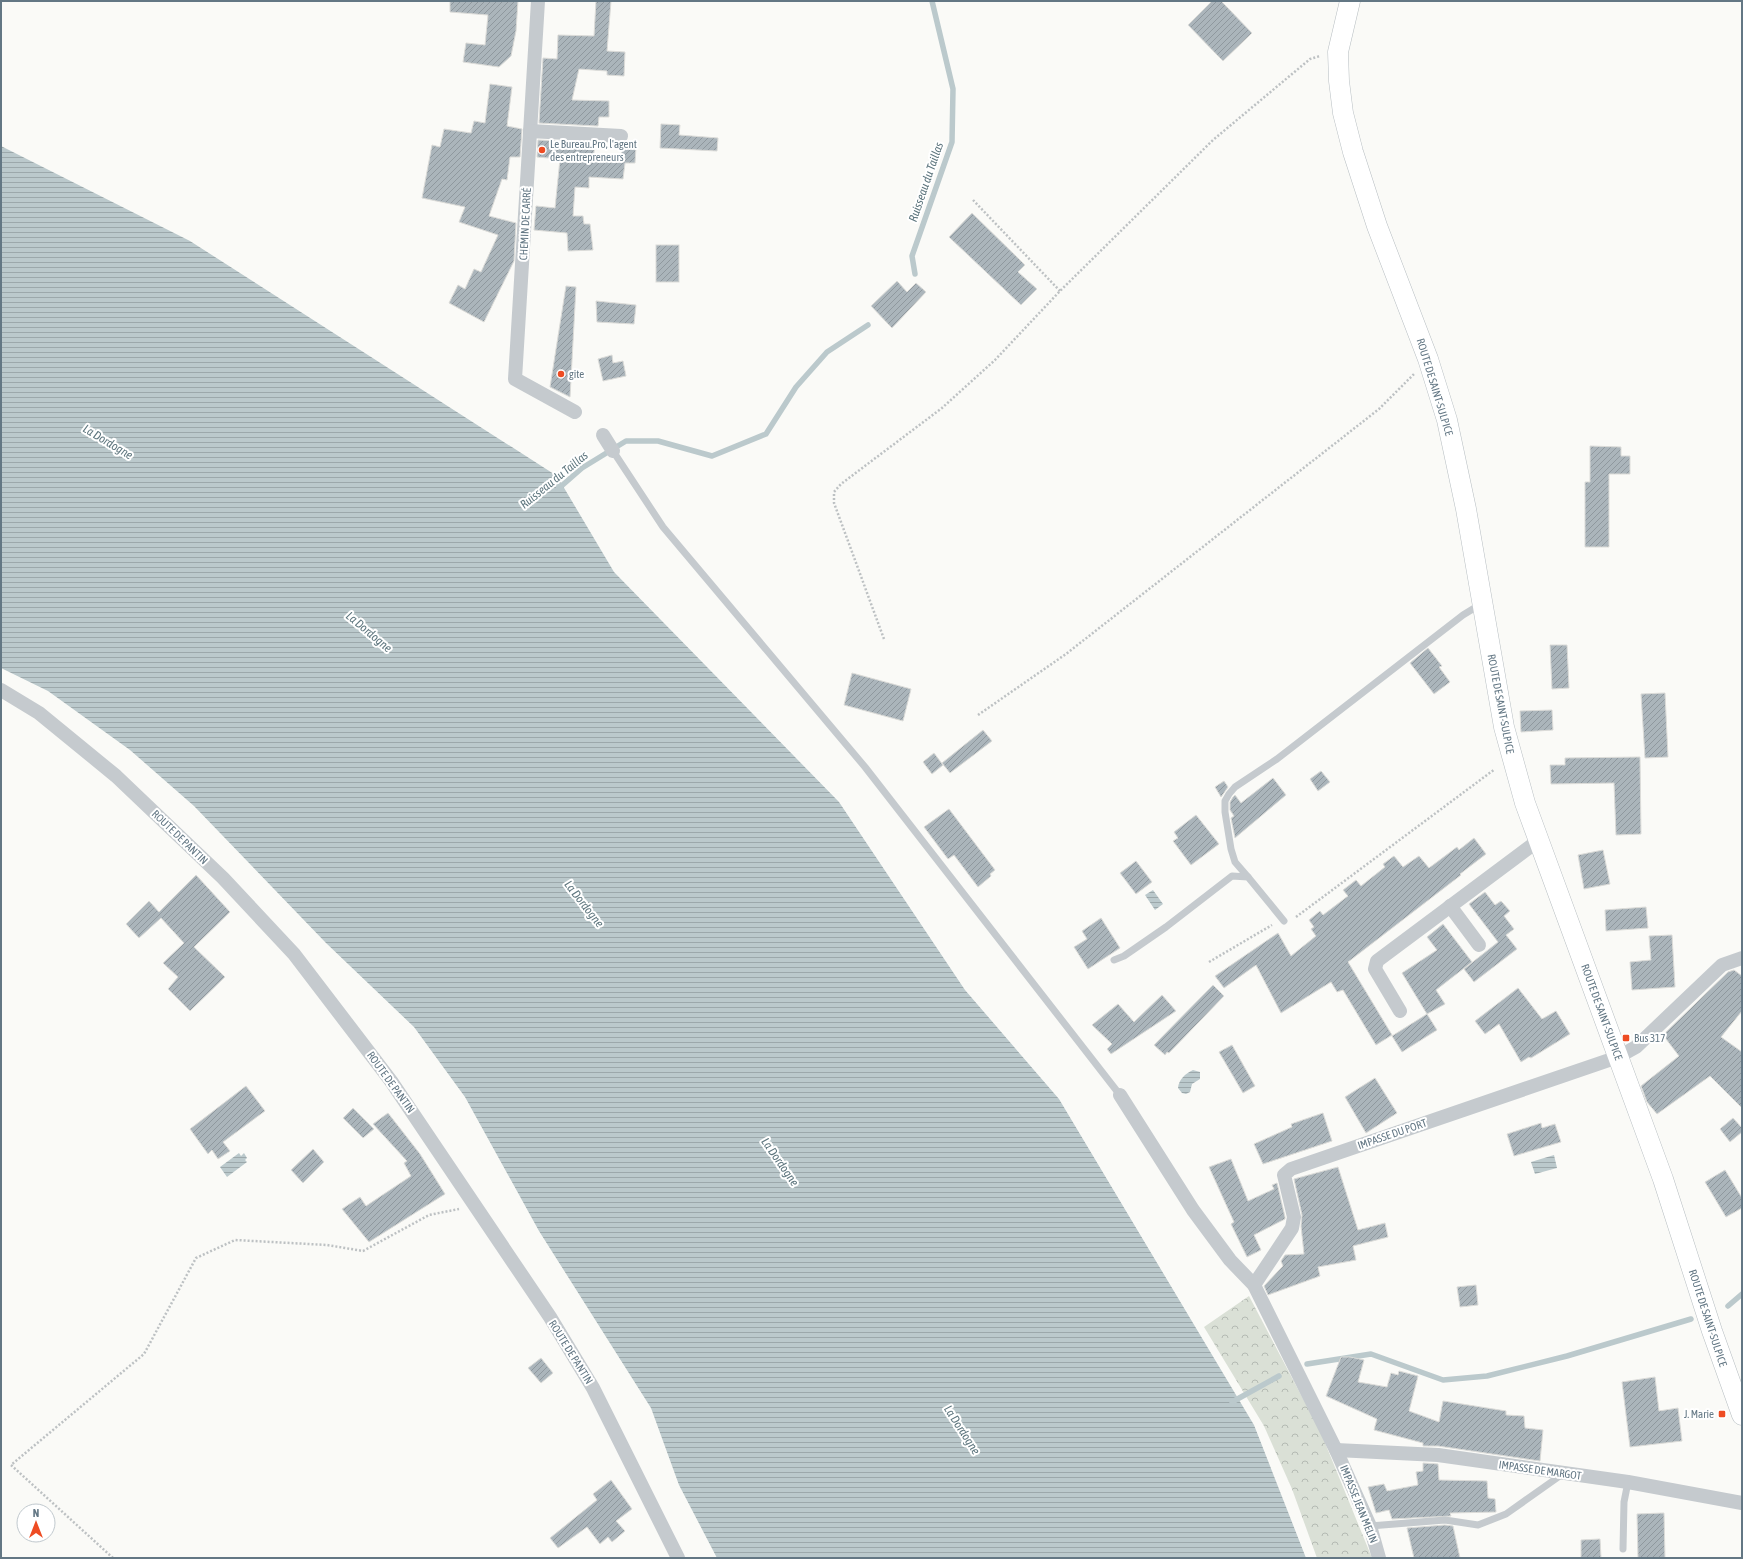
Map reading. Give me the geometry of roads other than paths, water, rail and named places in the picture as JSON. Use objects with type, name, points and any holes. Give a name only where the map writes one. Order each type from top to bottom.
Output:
[{"type":"main road","name":"ROUTE DE SAINT-SULPICE","points":[[1350,1],[1338,52],[1339,82],[1343,113],[1353,152],[1377,226],[1428,359],[1447,420],[1466,509],[1504,727],[1525,803],[1663,1179],[1712,1331],[1742,1415]]},
{"type":"street","name":"CHEMIN DE CARRÉ","points":[[538,1],[516,379],[575,412]]},
{"type":"street","points":[[530,131],[621,136]]},
{"type":"street","points":[[603,434],[613,451]]},
{"type":"street","name":"ROUTE DE PANTIN","points":[[1,690],[39,713],[116,776],[223,878],[294,954],[391,1081],[550,1317],[593,1388],[678,1558]]},
{"type":"street","points":[[1400,1011],[1375,969],[1377,961],[1539,840]]},
{"type":"street","points":[[1450,906],[1479,945]]},
{"type":"street","points":[[1618,1057],[1636,1047],[1722,965],[1742,958]]},
{"type":"street","name":"IMPASSE DU PORT","points":[[1254,1285],[1292,1228],[1294,1217],[1284,1175],[1292,1169],[1618,1057]]},
{"type":"street","name":"IMPASSE JEAN MELIN","points":[[1120,1095],[1193,1210],[1230,1260],[1254,1285],[1336,1450],[1370,1526],[1379,1558]]},
{"type":"street","name":"IMPASSE DE MARGOT","points":[[1336,1450],[1438,1455],[1628,1482],[1742,1504]]},
{"type":"lane","points":[[613,451],[663,527],[865,767],[1120,1095]]},
{"type":"lane","points":[[1284,922],[1236,862],[1231,849],[1225,812],[1225,801],[1229,794],[1235,787],[1277,759],[1463,615],[1483,602]]},
{"type":"lane","points":[[1114,960],[1124,956],[1166,927],[1232,876],[1248,877]]},
{"type":"lane","points":[[1370,1526],[1445,1520],[1478,1525],[1506,1514],[1564,1473]]},
{"type":"lane","points":[[1623,1549],[1624,1502],[1628,1482]]},
{"type":"water","name":"La Dordogne","points":[[1,146],[190,241],[557,476],[614,572],[839,802],[965,990],[1059,1099],[1254,1425],[1306,1558],[717,1558],[679,1485],[651,1408],[539,1231],[465,1097],[414,1027],[326,943],[194,806],[130,750],[48,691],[1,668]]},
{"type":"water","points":[[1153,890],[1163,904],[1155,910],[1145,895]]},
{"type":"water","points":[[1193,1070],[1200,1072],[1200,1079],[1192,1084],[1190,1092],[1186,1094],[1182,1093],[1178,1088],[1181,1079]]},
{"type":"water","points":[[239,1153],[241,1156],[244,1153],[247,1158],[245,1160],[247,1162],[227,1177],[220,1167]]},
{"type":"water","points":[[1554,1155],[1557,1168],[1535,1174],[1531,1162]]},
{"type":"waterway","name":"Ruisseau du Taillas","points":[[915,274],[912,256],[952,142],[953,89],[932,1]]},
{"type":"waterway","name":"Ruisseau du Taillas","points":[[558,489],[582,468],[626,441],[658,441],[712,456],[766,434],[796,387],[827,352],[868,325]]},
{"type":"waterway","points":[[1728,1306],[1742,1294]]},
{"type":"waterway","points":[[1307,1364],[1371,1354],[1443,1380],[1487,1376],[1567,1356],[1691,1319]]},
{"type":"waterway","points":[[1232,1402],[1279,1376]]},
{"type":"place","name":"Le Bureau.Pro, l'agent des entrepreneurs","points":[[542,150]]},
{"type":"place","name":"gite","points":[[561,374]]},
{"type":"place","name":"Bus 317","points":[[1626,1038]]},
{"type":"place","name":"J. Marie","points":[[1722,1414]]}]
